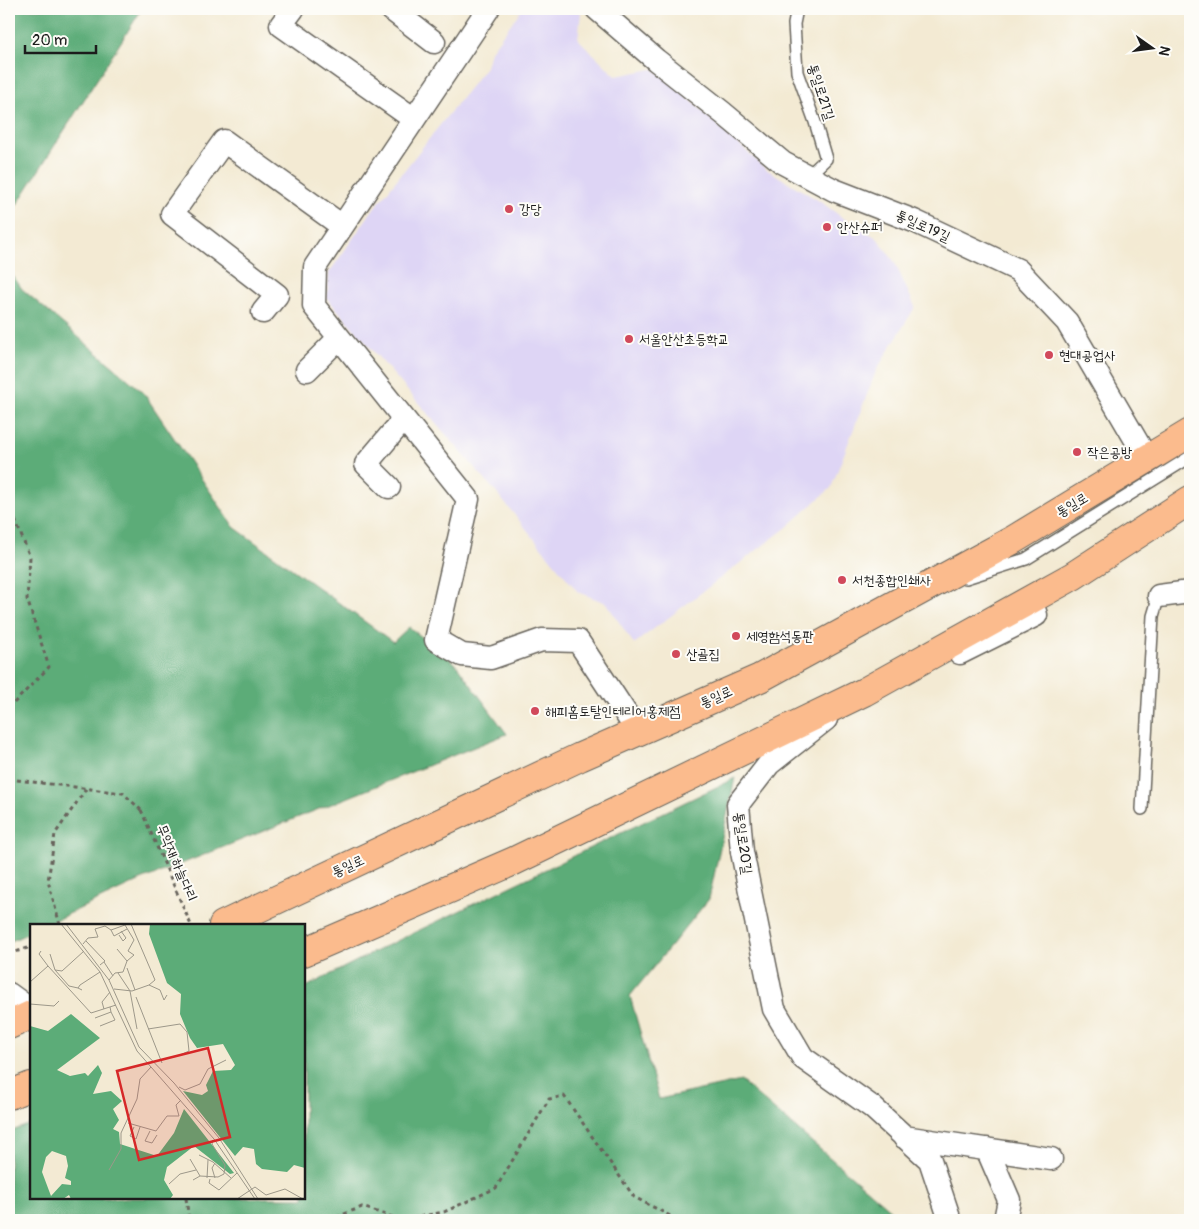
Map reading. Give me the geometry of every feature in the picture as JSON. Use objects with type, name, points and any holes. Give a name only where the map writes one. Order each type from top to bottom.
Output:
[{"type":"main road","name":"통일로","points":[[225,924],[580,757],[760,678],[1013,540],[1190,434]]},
{"type":"main road","points":[[305,952],[514,861],[864,692],[1073,576],[1190,500]]},
{"type":"main road","points":[[9,1025],[30,1015]]},
{"type":"main road","points":[[9,1095],[30,1086]]},
{"type":"street","points":[[293,9],[281,25],[414,119]]},
{"type":"street","points":[[391,9],[434,42]]},
{"type":"street","points":[[488,9],[315,267],[314,306],[468,499],[436,640],[462,654],[492,658],[542,640],[578,641],[638,732]]},
{"type":"street","name":"통일로19길","points":[[597,9],[656,60],[784,163],[834,190],[914,221],[1018,270],[1066,322],[1147,459]]},
{"type":"street","points":[[262,312],[277,295],[172,214],[224,141],[342,226]]},
{"type":"street","points":[[307,370],[339,338]]},
{"type":"street","points":[[389,487],[366,464],[404,419]]},
{"type":"street","points":[[1159,596],[1190,592]]},
{"type":"street","name":"통일로20길","points":[[948,1220],[948,1214],[930,1160],[872,1107],[803,1058],[774,1008],[742,852],[738,804],[769,764],[822,721],[1036,615],[1031,599]]},
{"type":"street","points":[[9,994],[30,1009]]},
{"type":"street","points":[[904,1137],[1051,1159]]},
{"type":"street","points":[[987,1150],[1009,1200],[1005,1220]]},
{"type":"lane","name":"통일로21길","points":[[797,9],[794,24],[797,72],[826,158],[808,176]]},
{"type":"lane","points":[[912,594],[1026,559],[1190,457]]},
{"type":"lane","points":[[1142,810],[1153,616],[1159,596]]},
{"type":"path","points":[[9,505],[30,557],[27,599],[49,667],[9,708]]},
{"type":"path","points":[[9,779],[86,789],[55,834],[48,881],[60,924]]},
{"type":"path","name":"무악재 하늘다리","points":[[86,789],[123,793],[141,810],[191,924]]},
{"type":"path","points":[[9,954],[30,947]]},
{"type":"path","points":[[329,1220],[362,1207],[402,1220],[419,1217],[444,1212],[496,1188],[549,1099],[564,1096],[634,1197],[678,1220]]},
{"type":"path","points":[[186,1199],[189,1220]]},
{"type":"shaded area","name":"서울안산초등학교","points":[[522,9],[576,9],[581,13],[578,39],[616,76],[653,69],[664,76],[766,169],[877,238],[894,261],[915,307],[876,371],[831,488],[786,528],[634,644],[606,603],[578,592],[495,491],[327,298],[329,273],[372,211],[486,67],[490,52]]},
{"type":"green space","points":[[9,9],[142,9],[9,217]]},
{"type":"green space","points":[[9,270],[22,289],[143,392],[234,527],[393,642],[409,627],[455,663],[507,734],[141,880],[47,924],[30,924],[30,932],[9,942]]},
{"type":"green space","points":[[735,778],[709,899],[630,996],[659,1099],[741,1081],[893,1212],[892,1220],[9,1220],[9,1132],[30,1124],[30,1199],[305,1199],[305,987],[376,951]]},
{"type":"place","name":"강당","points":[[509,209]]},
{"type":"place","name":"안산슈퍼","points":[[827,227]]},
{"type":"place","name":"서울안산초등학교","points":[[629,339]]},
{"type":"place","name":"현대공업사","points":[[1049,355]]},
{"type":"place","name":"작은공방","points":[[1077,452]]},
{"type":"place","name":"서천종합인쇄사","points":[[842,580]]},
{"type":"place","name":"세영함석동판","points":[[736,636]]},
{"type":"place","name":"산골집","points":[[676,654]]},
{"type":"place","name":"해피홈토탈인테리어홍제점","points":[[535,711]]}]
